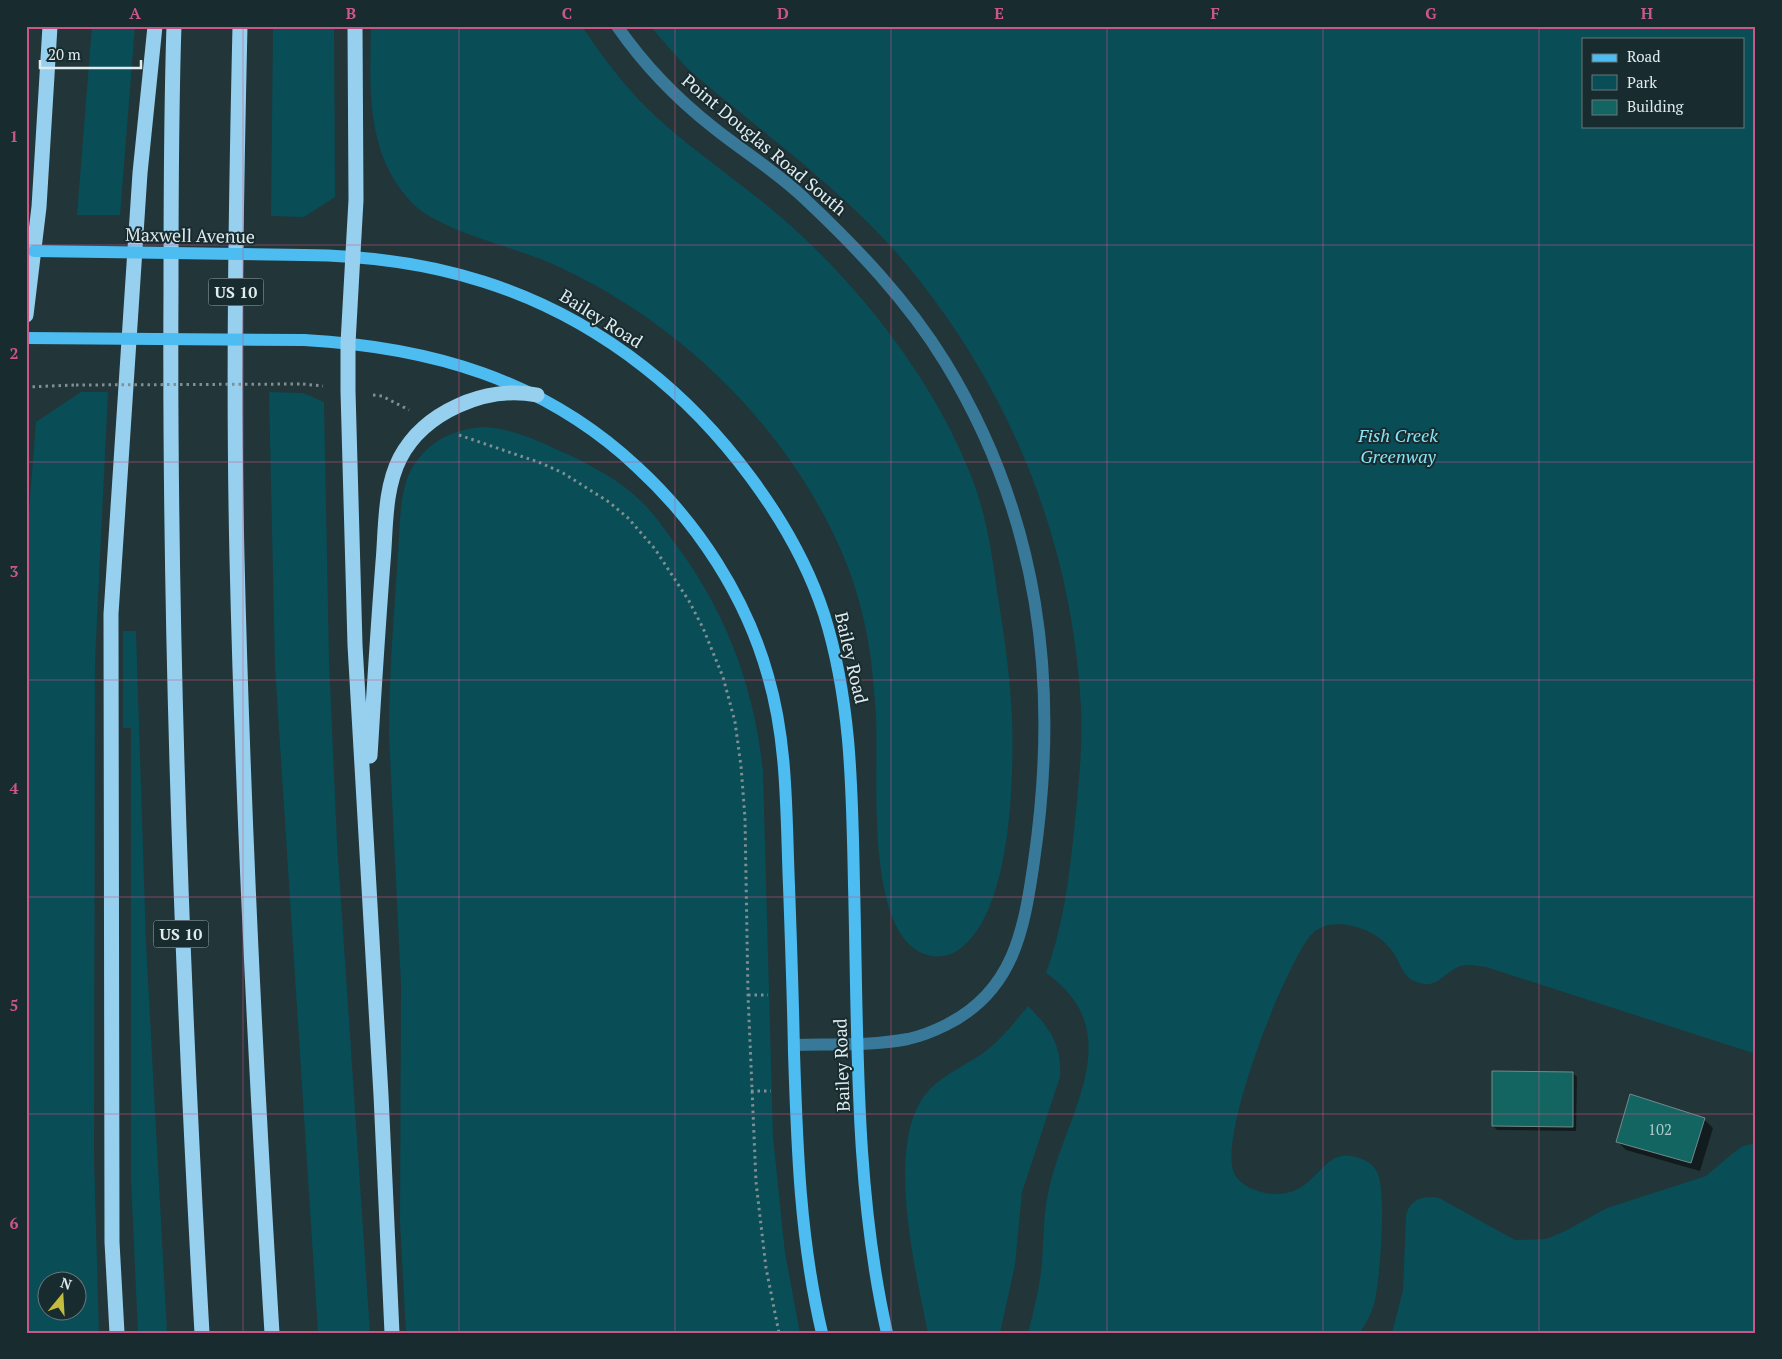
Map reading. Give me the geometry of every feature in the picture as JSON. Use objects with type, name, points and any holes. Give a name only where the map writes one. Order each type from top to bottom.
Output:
[{"type":"highway","points":[[26,315],[50,26]]},
{"type":"highway","points":[[117,1333],[112,1242],[111,614],[140,173],[155,26]]},
{"type":"highway","name":"US 10","points":[[174,26],[170,535],[176,791],[186,1051],[202,1333]]},
{"type":"highway","name":"US 10","points":[[240,26],[236,309],[237,558],[247,874],[272,1333]]},
{"type":"highway","points":[[355,26],[356,200],[348,343],[355,645],[367,830],[392,1333]]},
{"type":"highway","points":[[367,830],[376,653],[389,496],[400,459],[412,440],[431,421],[456,407],[484,398],[512,393],[536,395]]},
{"type":"main road","name":"Maxwell Avenue","points":[[30,251],[353,255]]},
{"type":"main road","name":"Bailey Road","points":[[353,255],[422,265],[484,282],[533,300],[592,330],[659,379],[686,403],[732,454],[780,522],[800,559],[824,614],[841,678],[847,714],[852,777],[858,1043],[867,1210],[872,1255],[887,1333]]},
{"type":"main road","points":[[26,338],[304,340],[348,343],[404,351],[455,363],[536,395],[570,415],[619,451],[653,482],[697,533],[720,569],[757,644],[775,705],[782,752],[801,1208],[822,1333]]},
{"type":"street","name":"Point Douglas Road South","points":[[617,26],[670,89],[714,128],[797,191],[850,242],[898,298],[944,360],[985,438],[1007,494],[1029,567],[1041,655],[1045,750],[1040,824],[1029,894],[1018,942],[1009,964],[996,986],[966,1013],[924,1035],[905,1040],[794,1045]]},
{"type":"path","points":[[26,387],[303,384],[382,396],[467,439],[556,470],[609,502],[628,518],[655,549],[689,600],[713,650],[728,696],[741,766],[756,1182],[766,1268],[779,1333]]},
{"type":"green space","points":[[92,26],[135,26],[120,215],[77,215]]},
{"type":"green space","points":[[273,26],[334,26],[335,197],[304,217],[271,216]]},
{"type":"green space","points":[[371,26],[582,26],[612,68],[647,108],[679,137],[782,218],[811,245],[866,304],[916,371],[956,441],[981,505],[993,562],[1011,701],[1011,798],[1008,829],[997,886],[988,911],[976,932],[955,952],[943,956],[928,955],[907,942],[893,918],[884,886],[879,850],[876,718],[871,660],[866,632],[856,589],[846,562],[817,502],[788,458],[756,417],[720,378],[681,343],[639,312],[594,285],[548,262],[438,221],[411,202],[396,183],[385,162],[373,119],[370,73]]},
{"type":"green space","name":"Fish Creek Greenway","points":[[650,26],[1756,26],[1756,1054],[1486,967],[1465,965],[1452,970],[1433,983],[1420,983],[1412,980],[1403,971],[1394,955],[1380,938],[1355,926],[1328,925],[1311,935],[1299,953],[1270,1015],[1243,1092],[1231,1156],[1235,1175],[1243,1184],[1261,1192],[1279,1194],[1293,1191],[1305,1185],[1330,1161],[1340,1156],[1359,1158],[1369,1163],[1375,1169],[1380,1182],[1382,1196],[1379,1273],[1374,1304],[1360,1332],[1028,1333],[1040,1280],[1048,1194],[1085,1078],[1089,1050],[1085,1023],[1072,997],[1046,973],[1061,921],[1072,849],[1080,770],[1081,708],[1076,649],[1066,591],[1051,534],[1033,479],[1010,425],[982,373],[951,324],[916,276],[868,222],[815,174],[685,66]]},
{"type":"green space","points":[[81,392],[108,392],[95,661],[94,1158],[99,1333],[26,1333],[26,548],[36,422]]},
{"type":"green space","points":[[269,392],[303,393],[324,402],[329,661],[337,842],[370,1333],[318,1333],[275,667]]},
{"type":"green space","points":[[486,427],[523,435],[567,454],[606,474],[638,498],[650,510],[692,568],[708,594],[735,651],[753,710],[763,772],[773,1137],[785,1253],[800,1333],[406,1333],[400,1223],[401,985],[389,736],[400,513],[403,493],[409,474],[415,463],[431,446],[441,439],[462,430]]},
{"type":"green space","points":[[123,631],[136,631],[146,943],[167,1333],[138,1333],[131,1181],[131,728],[123,728]]},
{"type":"green space","points":[[1028,1006],[1043,1022],[1057,1046],[1060,1077],[1022,1192],[1015,1265],[1000,1333],[928,1333],[916,1276],[906,1206],[905,1172],[908,1139],[916,1111],[930,1089],[943,1078],[986,1051],[1003,1035]]},
{"type":"green space","points":[[1756,1143],[1756,1333],[1392,1333],[1403,1290],[1406,1215],[1411,1205],[1418,1199],[1428,1197],[1439,1198],[1515,1240],[1546,1239],[1607,1208],[1706,1176],[1743,1146]]},
{"type":"building","points":[[1492,1071],[1573,1072],[1573,1127],[1492,1126]]},
{"type":"building","points":[[1630,1094],[1705,1118],[1691,1163],[1616,1142]]}]
